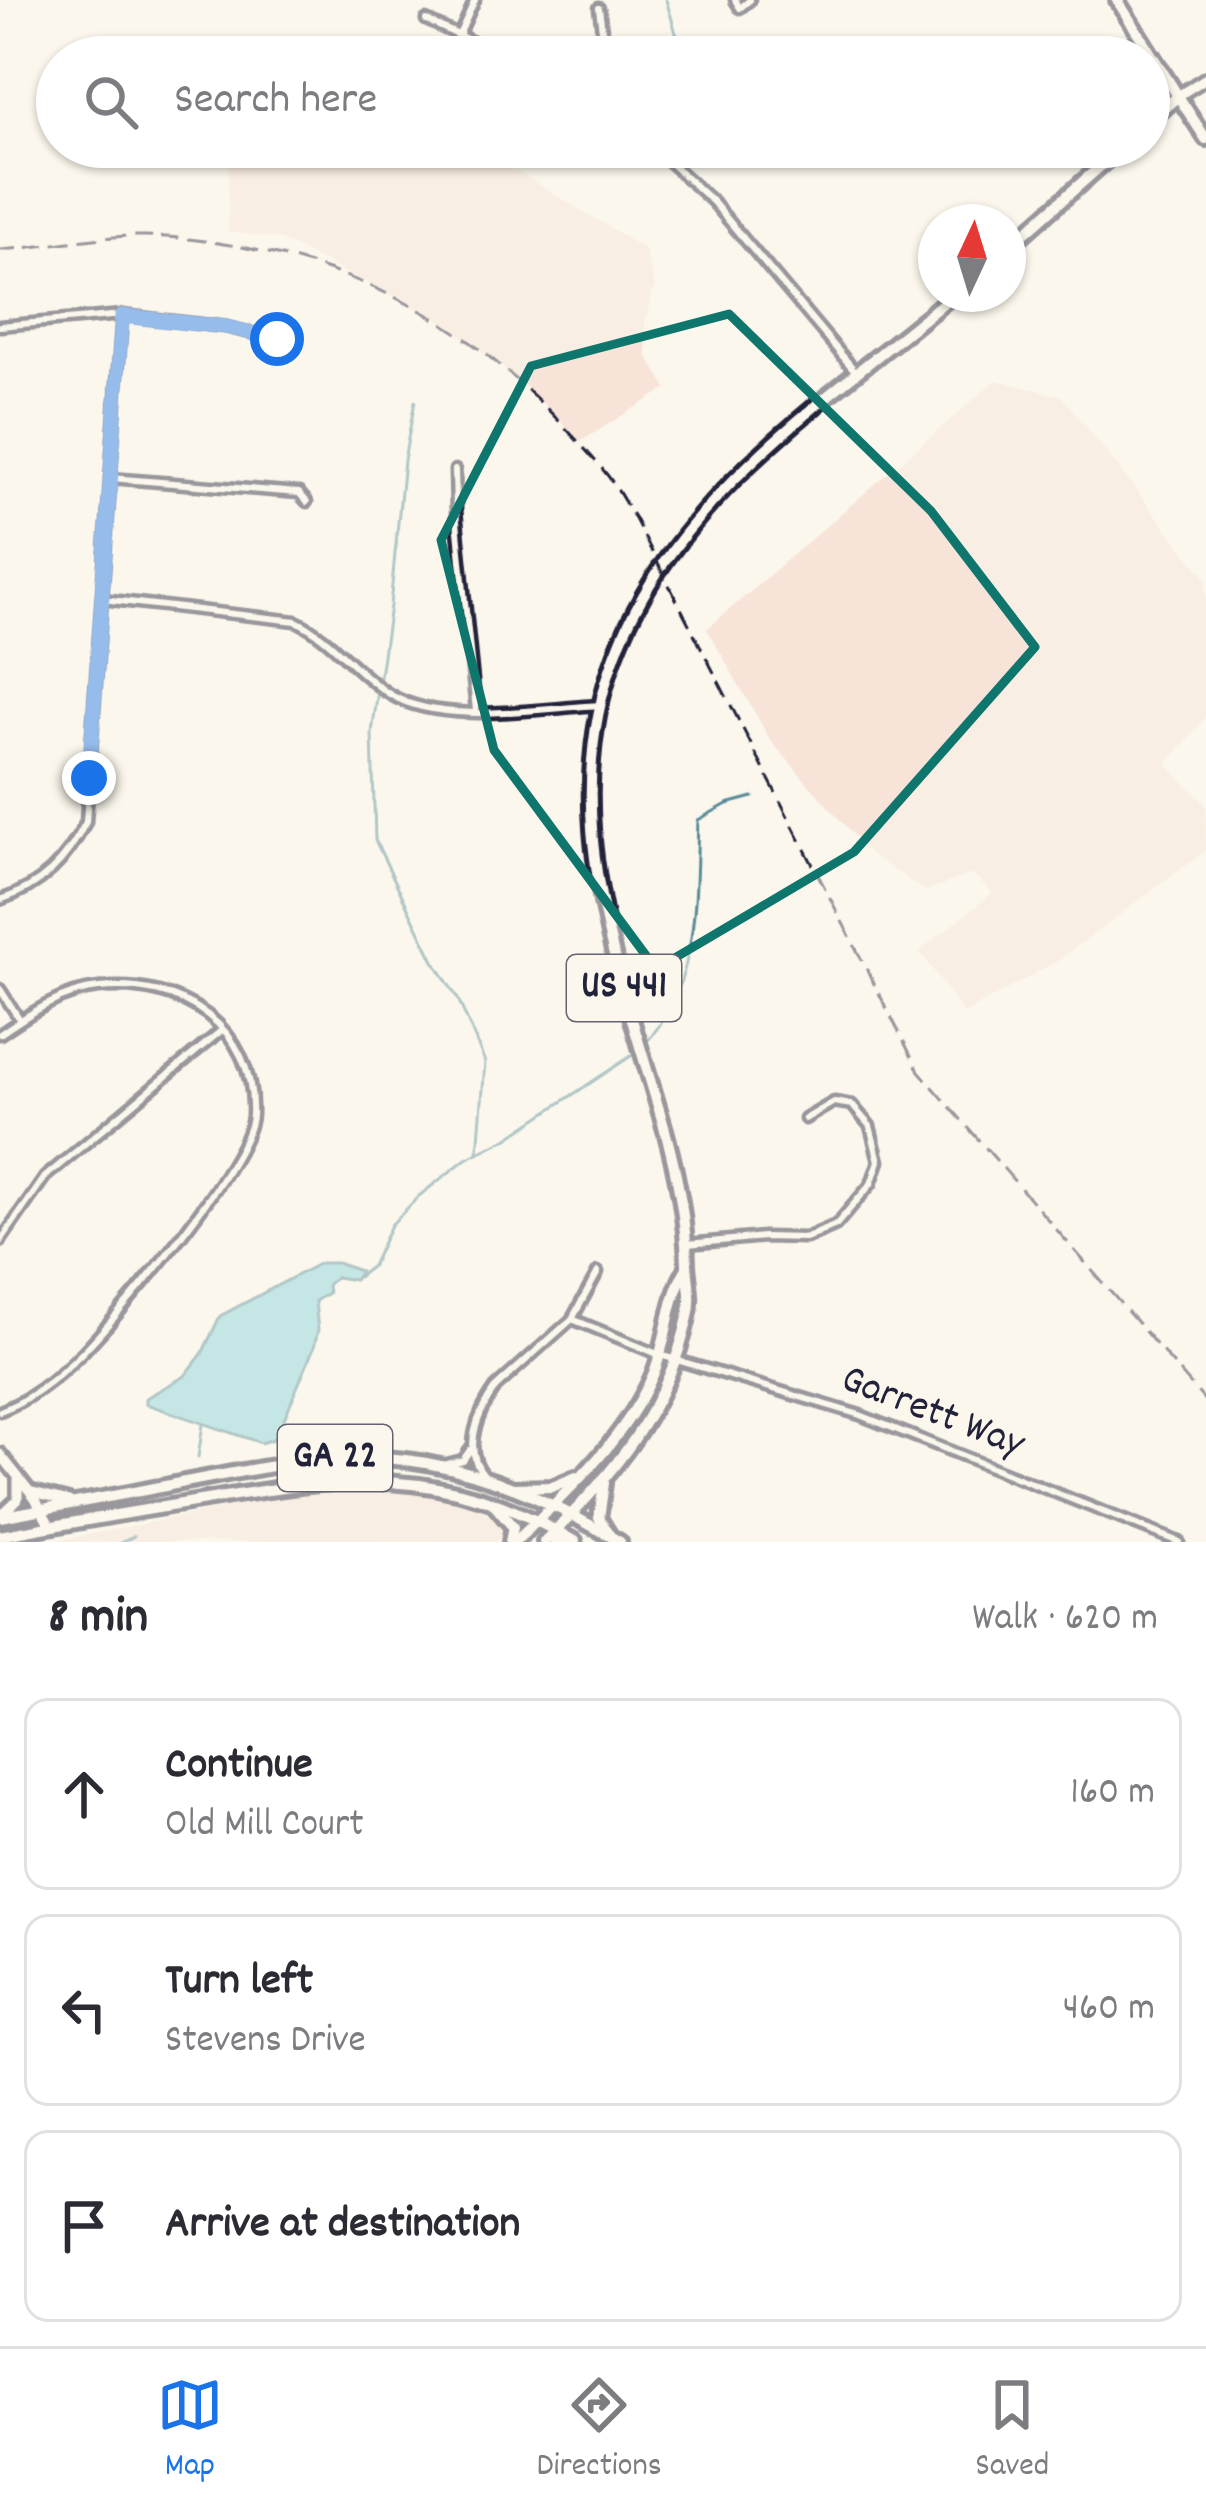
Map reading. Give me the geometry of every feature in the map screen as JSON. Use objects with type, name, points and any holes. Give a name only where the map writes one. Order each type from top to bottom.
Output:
[{"type":"main road","points":[[1117,0],[1140,36]]},
{"type":"main road","points":[[1170,103],[1206,78]]},
{"type":"main road","points":[[1170,83],[1206,139]]},
{"type":"main road","points":[[1026,232],[1098,168]]},
{"type":"main road","name":"US 441","points":[[544,1542],[555,1536],[605,1480],[652,1415],[676,1360],[692,1292],[669,1145],[596,881],[590,802],[601,705],[614,657],[637,608],[685,534],[733,480],[932,312]]},
{"type":"main road","name":"US 441","points":[[513,1542],[585,1473],[633,1410],[660,1355],[677,1283],[687,1268]]},
{"type":"main road","points":[[0,1454],[28,1488],[50,1526]]},
{"type":"main road","name":"GA 22","points":[[0,1516],[318,1460],[387,1458],[439,1465],[514,1488],[615,1539]]},
{"type":"main road","points":[[514,1488],[552,1487],[585,1473]]},
{"type":"main road","points":[[0,1516],[18,1499],[16,1474]]},
{"type":"main road","name":"GA 22","points":[[0,1536],[339,1480],[412,1484],[492,1502],[539,1520],[555,1536],[575,1542]]},
{"type":"main road","points":[[605,1480],[599,1510],[615,1539]]},
{"type":"main road","points":[[28,1488],[51,1498],[80,1502]]},
{"type":"main road","points":[[492,1502],[512,1527],[513,1542]]},
{"type":"street","points":[[426,20],[459,35],[475,0]]},
{"type":"street","points":[[735,0],[740,8],[750,0]]},
{"type":"street","points":[[599,8],[600,36]]},
{"type":"street","points":[[676,168],[713,202],[858,375]]},
{"type":"street","points":[[0,326],[122,316],[226,327],[277,339]]},
{"type":"street","points":[[0,900],[36,886],[73,847],[86,822],[122,316]]},
{"type":"street","points":[[455,470],[455,512],[476,711]]},
{"type":"street","points":[[110,478],[299,493],[307,502]]},
{"type":"street","points":[[101,599],[296,621],[312,628],[391,695],[424,709],[601,705]]},
{"type":"street","points":[[0,1034],[71,994],[141,987],[171,994],[204,1010],[238,1045],[250,1077],[252,1118],[246,1142],[156,1265],[80,1354],[43,1386],[0,1411]]},
{"type":"street","points":[[0,989],[20,1021]]},
{"type":"street","points":[[0,1241],[46,1177],[223,1030]]},
{"type":"street","points":[[687,1244],[806,1238],[836,1225],[876,1174],[876,1139],[852,1105],[834,1102],[805,1119]]},
{"type":"street","points":[[439,1465],[463,1460],[496,1387],[572,1319],[598,1272]]},
{"type":"street","name":"Garrett Way","points":[[572,1319],[660,1355],[860,1415],[1179,1542]]},
{"type":"street","points":[[472,1447],[474,1464],[487,1479]]},
{"type":"highlighted area","points":[[729,314],[931,511],[1035,647],[854,852],[656,969],[494,750],[441,540],[531,366]]},
{"type":"shaded area","points":[[228,168],[512,168],[645,249],[655,286],[645,324],[647,356],[667,388],[581,441],[519,380],[440,320],[279,239],[228,232]]},
{"type":"shaded area","points":[[996,380],[1062,396],[1206,578],[1206,717],[1167,764],[1206,805],[1206,851],[1059,960],[964,1014],[919,951],[992,893],[973,874],[925,891],[870,854],[771,741],[707,629]]},
{"type":"shaded area","points":[[322,1489],[410,1492],[475,1506],[499,1520],[505,1532],[496,1542],[48,1542]]},
{"type":"water","points":[[320,1263],[360,1271],[354,1280],[336,1277],[327,1285],[328,1293],[315,1301],[318,1330],[314,1347],[276,1438],[261,1443],[146,1404],[146,1398],[185,1376],[220,1316]]},
{"type":"waterway","points":[[666,0],[678,36]]},
{"type":"waterway","points":[[415,401],[372,733],[375,840],[434,961],[458,999],[485,1062],[478,1153]]},
{"type":"waterway","points":[[644,1045],[676,995],[685,968],[694,909],[698,820],[753,797]]},
{"type":"waterway","points":[[358,1277],[372,1266],[391,1225],[419,1196],[466,1159],[506,1139],[637,1052]]},
{"type":"waterway","points":[[198,1457],[203,1424]]},
{"type":"waterway","points":[[122,1542],[134,1536]]},
{"type":"railway","points":[[0,250],[146,236],[281,256],[326,269],[412,306],[487,355],[534,396],[604,471],[634,517],[919,1071],[1206,1402]]},
{"type":"route","points":[[89,778],[122,316],[226,327],[277,339]]}]
